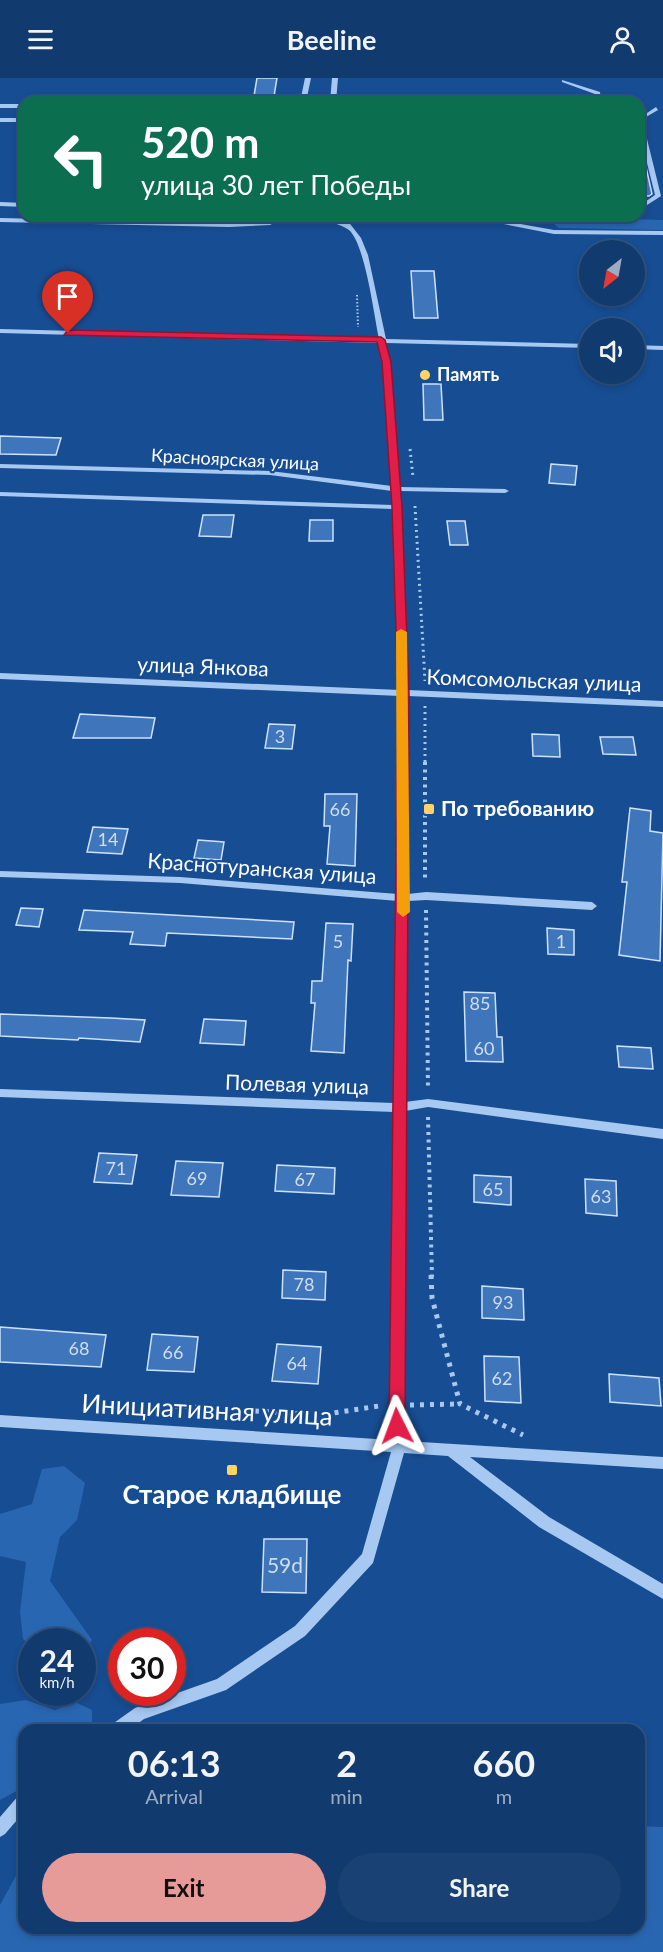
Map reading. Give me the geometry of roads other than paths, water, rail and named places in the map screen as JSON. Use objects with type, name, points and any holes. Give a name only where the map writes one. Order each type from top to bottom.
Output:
[{"type":"street","points":[[304,96],[308,78]]},
{"type":"street","points":[[334,96],[335,78]]},
{"type":"street","points":[[564,81],[598,93],[598,96]]},
{"type":"street","points":[[0,106],[18,106]]},
{"type":"street","points":[[645,114],[656,109]]},
{"type":"street","points":[[645,111],[663,109]]},
{"type":"street","points":[[0,120],[18,120]]},
{"type":"street","points":[[645,151],[658,196],[645,204]]},
{"type":"street","points":[[0,204],[18,205]]},
{"type":"street","points":[[645,206],[663,205]]},
{"type":"street","points":[[0,220],[18,220]]},
{"type":"street","points":[[174,222],[229,225],[272,222]]},
{"type":"street","points":[[335,222],[350,227]]},
{"type":"street","points":[[124,1724],[140,1713],[221,1685],[300,1631],[368,1558],[399,1446],[395,1406],[404,898],[404,693],[397,507],[387,362],[365,255],[346,222]]},
{"type":"street","points":[[499,222],[554,232],[663,233]]},
{"type":"street","points":[[0,331],[579,346]]},
{"type":"street","points":[[645,347],[663,348]]},
{"type":"street","name":"Красноярская улица","points":[[0,466],[270,473],[395,489],[505,491]]},
{"type":"street","name":"Красноярская улица","points":[[0,494],[397,507]]},
{"type":"street","name":"улица Янкова","points":[[0,676],[404,693]]},
{"type":"street","name":"Комсомольская улица","points":[[404,693],[663,704]]},
{"type":"street","name":"Краснотуранская улица","points":[[0,874],[180,880],[404,898],[426,896],[592,906]]},
{"type":"street","name":"Полевая улица","points":[[0,1092],[399,1108],[428,1103],[663,1134]]},
{"type":"street","name":"Инициативная улица","points":[[0,1421],[663,1463]]},
{"type":"street","points":[[450,1449],[544,1522],[663,1592]]},
{"type":"street","points":[[0,1829],[18,1807]]},
{"type":"place","name":"Память","points":[[425,375]]},
{"type":"place","name":"По требованию","points":[[429,809]]},
{"type":"place","name":"Старое кладбище","points":[[232,1470]]}]
